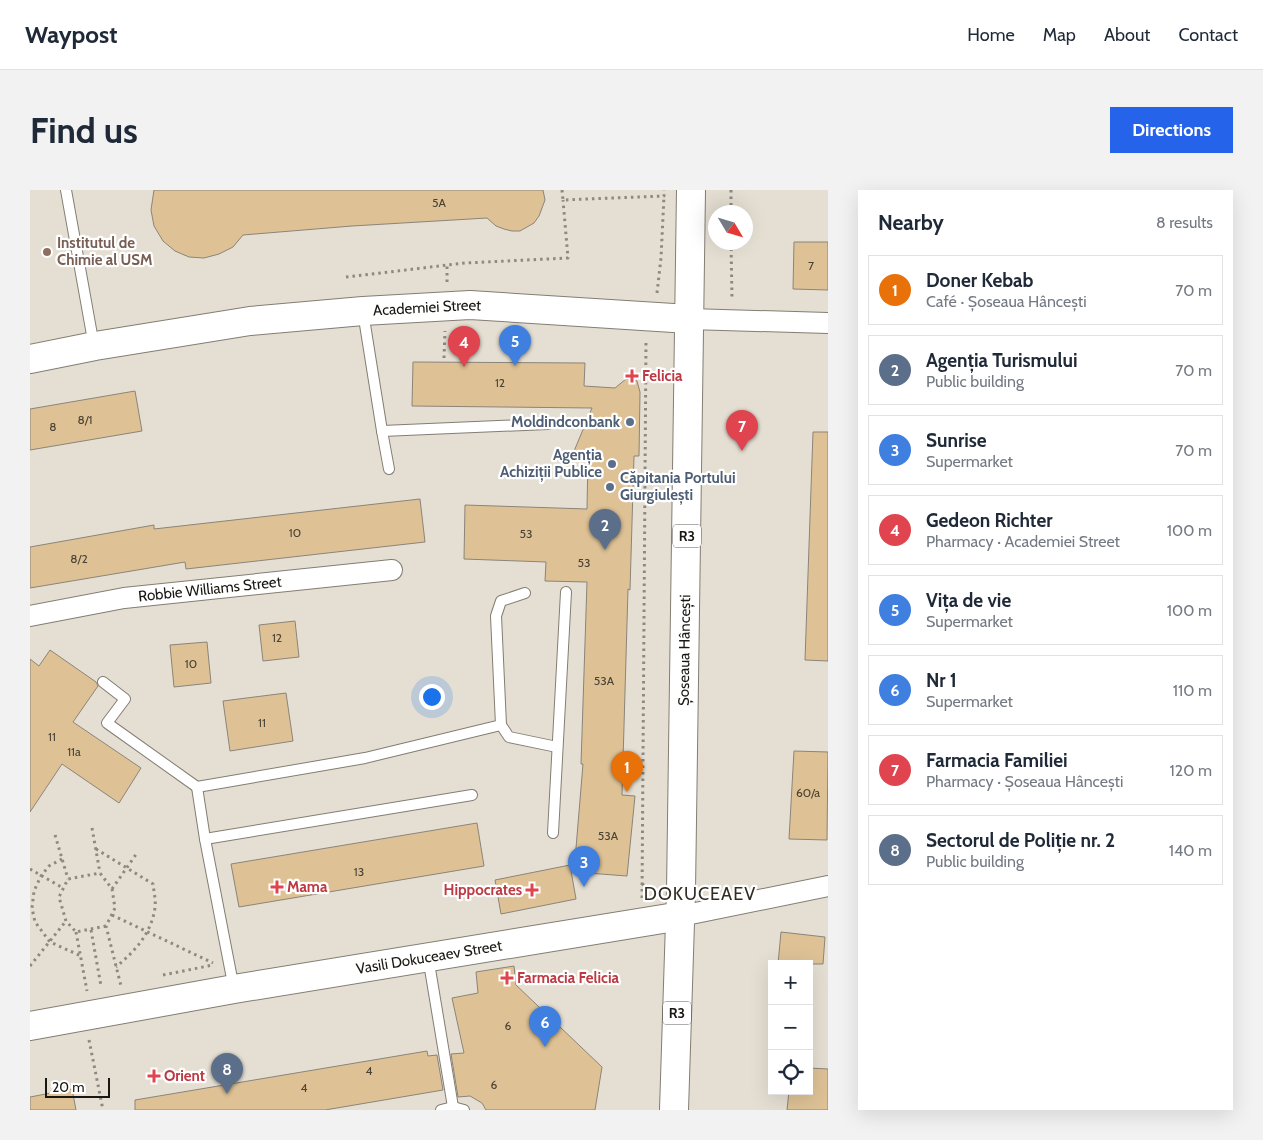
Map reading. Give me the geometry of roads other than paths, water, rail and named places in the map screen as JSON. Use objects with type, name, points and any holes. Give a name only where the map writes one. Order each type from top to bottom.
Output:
[{"type":"main road","name":"Șoseaua Hâncești","points":[[674,1110],[680,916],[691,190]]},
{"type":"main road","name":"Academiei Street","points":[[30,359],[95,346],[250,321],[363,311],[470,305],[689,319]]},
{"type":"main road","name":"Vasili Dokuceaev Street","points":[[30,1026],[428,956],[680,916]]},
{"type":"street","name":"Academiei Street","points":[[689,319],[828,324]]},
{"type":"street","name":"Robbie Williams Street","points":[[30,616],[124,598],[392,570]]},
{"type":"street","name":"Vasili Dokuceaev Street","points":[[680,916],[828,886]]},
{"type":"lane","points":[[66,190],[95,346]]},
{"type":"lane","points":[[363,311],[389,469]]},
{"type":"lane","points":[[382,432],[548,424]]},
{"type":"lane","points":[[553,833],[566,592]]},
{"type":"lane","points":[[525,593],[501,601],[496,616],[501,725],[509,737],[557,747]]},
{"type":"lane","points":[[103,682],[125,699],[107,722],[197,787],[234,989]]},
{"type":"lane","points":[[197,787],[365,758],[501,725]]},
{"type":"lane","points":[[205,839],[472,794]]},
{"type":"lane","points":[[428,956],[453,1107]]},
{"type":"lane","points":[[441,1110],[453,1107],[464,1110]]},
{"type":"place","name":"Institutul de Chimie al USM","points":[[47,252]]},
{"type":"place","name":"Vița de vie","points":[[515,366]]},
{"type":"place","name":"Gedeon Richter","points":[[464,367]]},
{"type":"place","name":"Felicia","points":[[632,376]]},
{"type":"place","name":"Moldindconbank","points":[[630,422]]},
{"type":"place","name":"Farmacia Familiei","points":[[742,451]]},
{"type":"place","name":"Agenția Achiziții Publice","points":[[612,464]]},
{"type":"place","name":"Căpitania Portului Giurgiulești","points":[[610,487]]},
{"type":"place","name":"Agenția Turismului","points":[[605,550]]},
{"type":"place","name":"Doner Kebab","points":[[627,792]]},
{"type":"place","name":"Mama","points":[[277,887]]},
{"type":"place","name":"Sunrise","points":[[584,887]]},
{"type":"place","name":"Hippocrates","points":[[532,890]]},
{"type":"place","name":"Farmacia Felicia","points":[[507,978]]},
{"type":"place","name":"Nr 1","points":[[545,1047]]},
{"type":"place","name":"Orient","points":[[154,1076]]},
{"type":"place","name":"Sectorul de Poliție nr. 2","points":[[227,1094]]},
{"type":"district","name":"DOKUCEAEV","points":[[700,894]]}]
